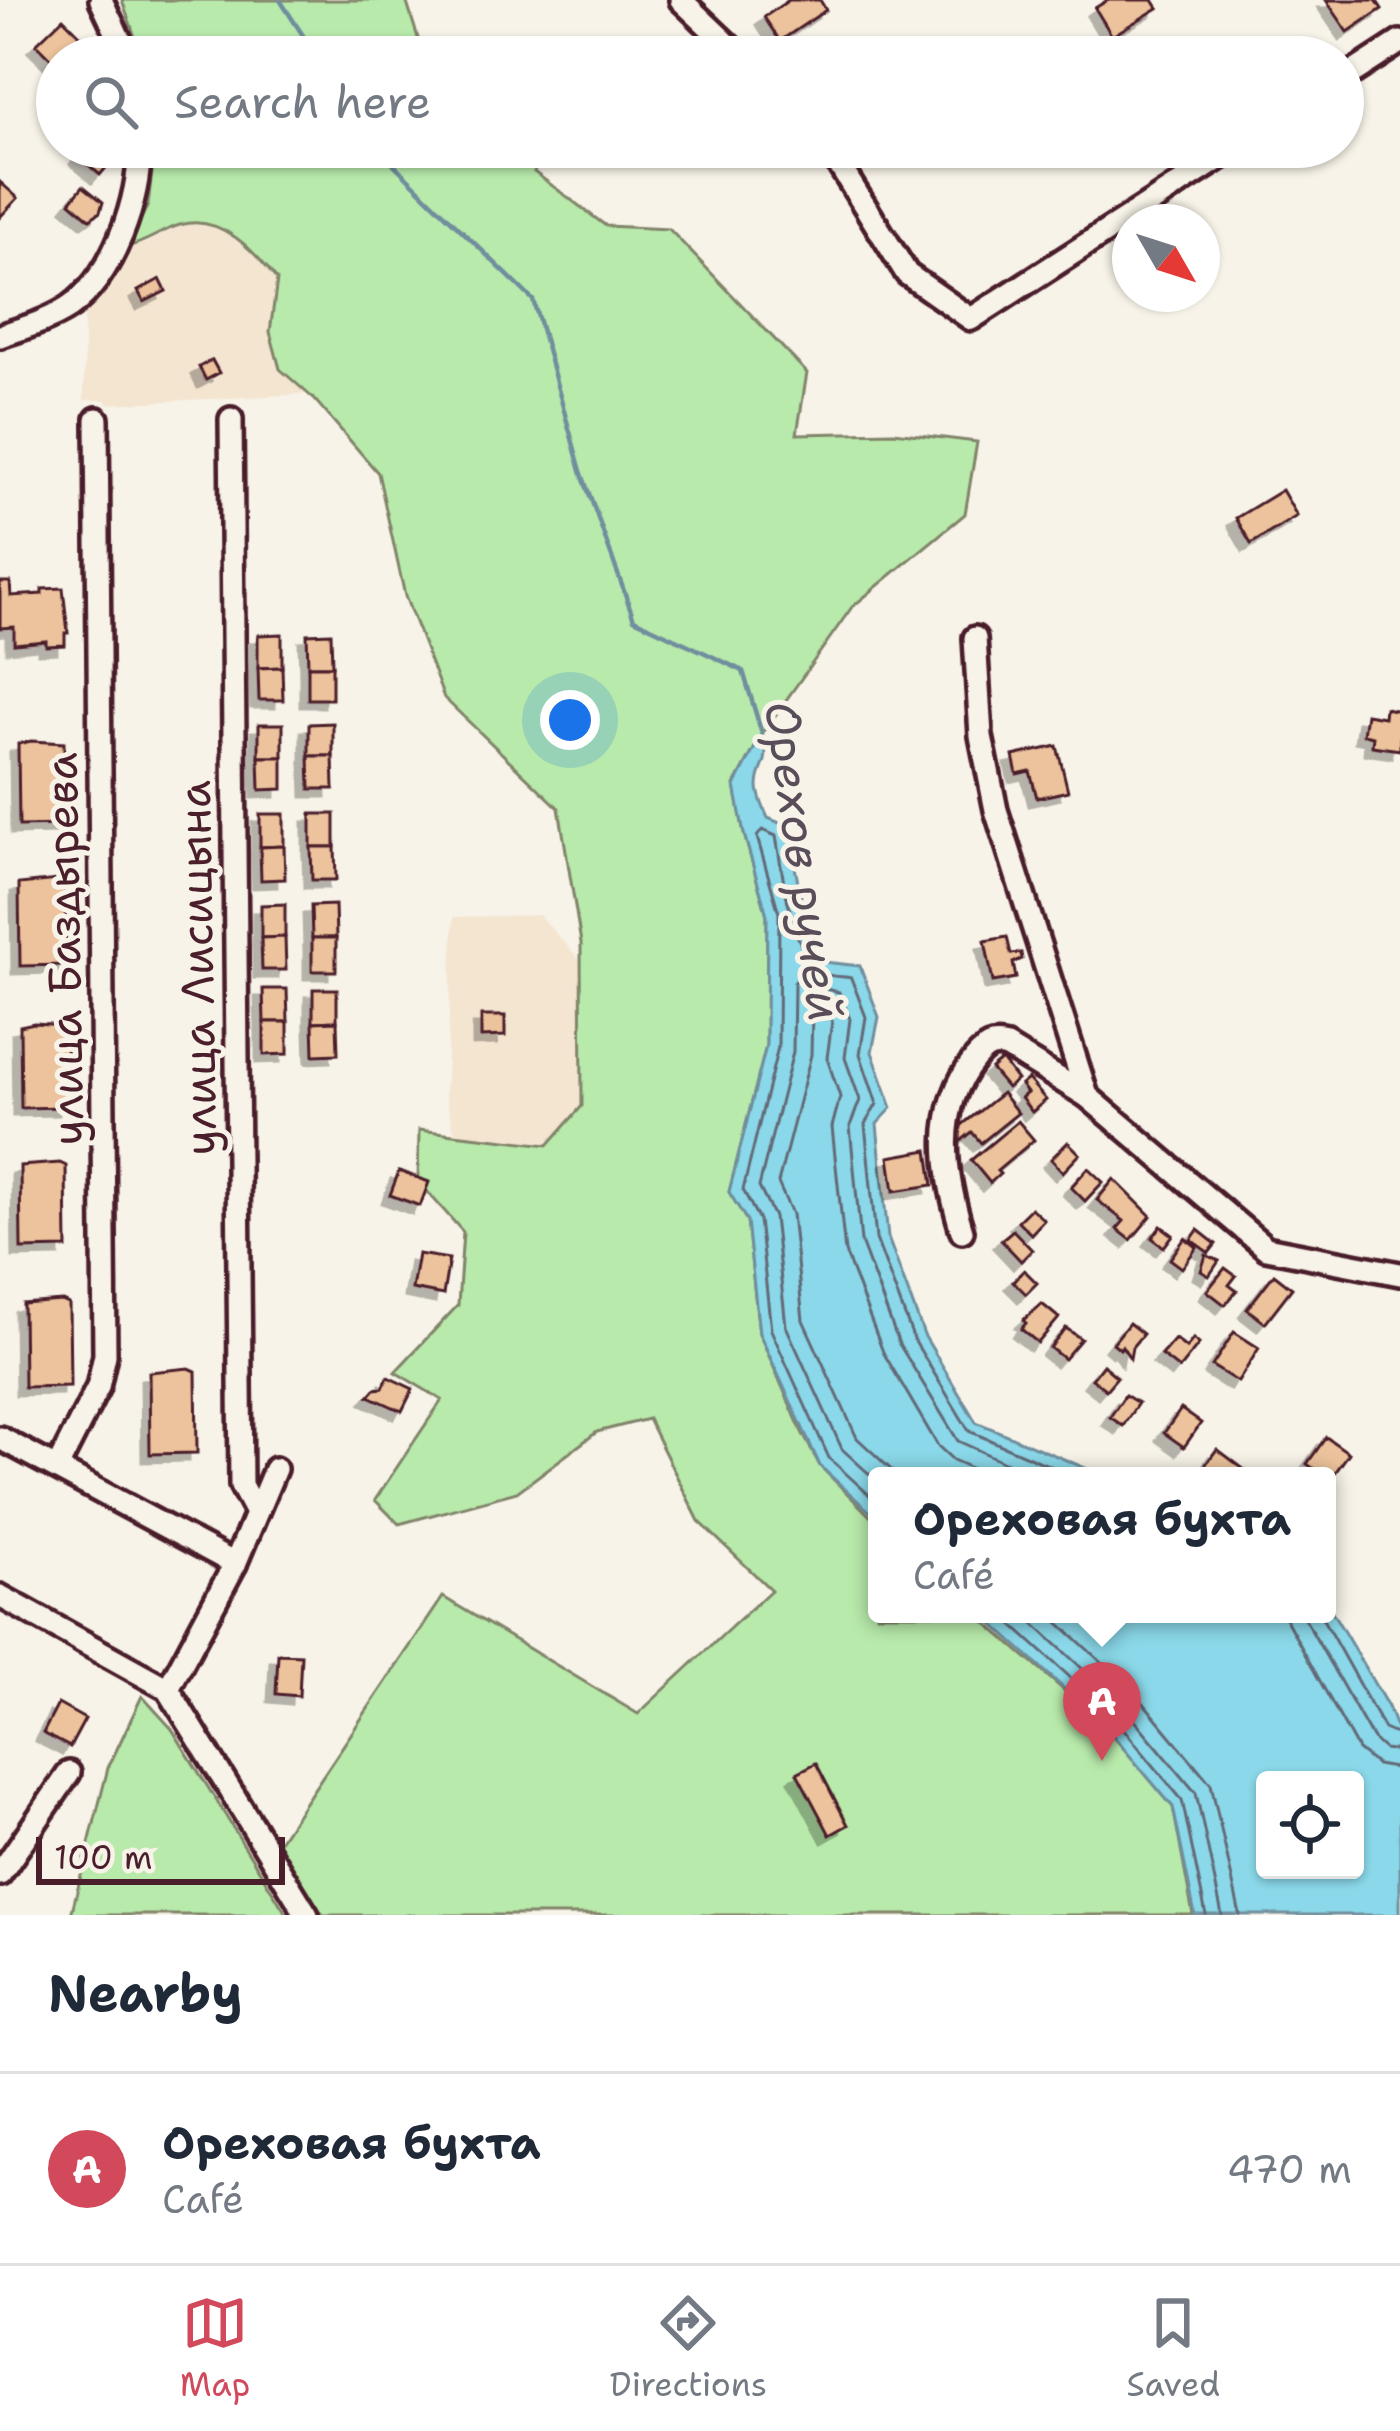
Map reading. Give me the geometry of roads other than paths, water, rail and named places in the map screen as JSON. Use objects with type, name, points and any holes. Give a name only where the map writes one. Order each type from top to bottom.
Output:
[{"type":"street","points":[[101,0],[118,36]]},
{"type":"street","points":[[681,0],[719,36]]},
{"type":"street","points":[[1364,65],[1400,42]]},
{"type":"street","points":[[0,336],[53,317],[87,291],[118,241],[135,197],[137,168]]},
{"type":"street","points":[[841,168],[907,274],[970,319],[1204,168]]},
{"type":"street","name":"улица Баздырева","points":[[57,1468],[98,1387],[105,1355],[98,419]]},
{"type":"street","name":"улица Лисицына","points":[[231,419],[241,1486],[256,1513]]},
{"type":"street","points":[[975,638],[981,736],[996,810],[1087,1096]]},
{"type":"street","points":[[962,1231],[949,1189],[946,1116],[968,1068],[986,1047],[995,1044],[1087,1096],[1266,1248],[1400,1274]]},
{"type":"street","points":[[0,1438],[235,1564]]},
{"type":"street","points":[[168,1689],[235,1564],[274,1469]]},
{"type":"street","points":[[0,1596],[168,1689],[308,1915]]},
{"type":"street","points":[[0,1874],[70,1773]]},
{"type":"water","points":[[762,734],[766,753],[759,778],[760,798],[768,818],[787,826],[804,913],[824,962],[860,966],[879,1017],[872,1052],[892,1108],[877,1124],[888,1238],[924,1335],[976,1422],[1083,1467],[868,1467],[868,1510],[820,1466],[759,1333],[747,1221],[729,1192],[766,1046],[767,915],[735,786]]},
{"type":"water","points":[[1336,1618],[1388,1707],[1400,1737],[1400,1915],[1195,1915],[1173,1807],[1104,1725],[992,1623],[1336,1623]]},
{"type":"waterway","name":"Орехов ручей","points":[[280,0],[303,36]]},
{"type":"waterway","name":"Орехов ручей","points":[[398,168],[533,300],[581,471],[634,619],[743,671],[762,734]]},
{"type":"place","name":"Ореховая бухта","points":[[1102,1761]]}]
